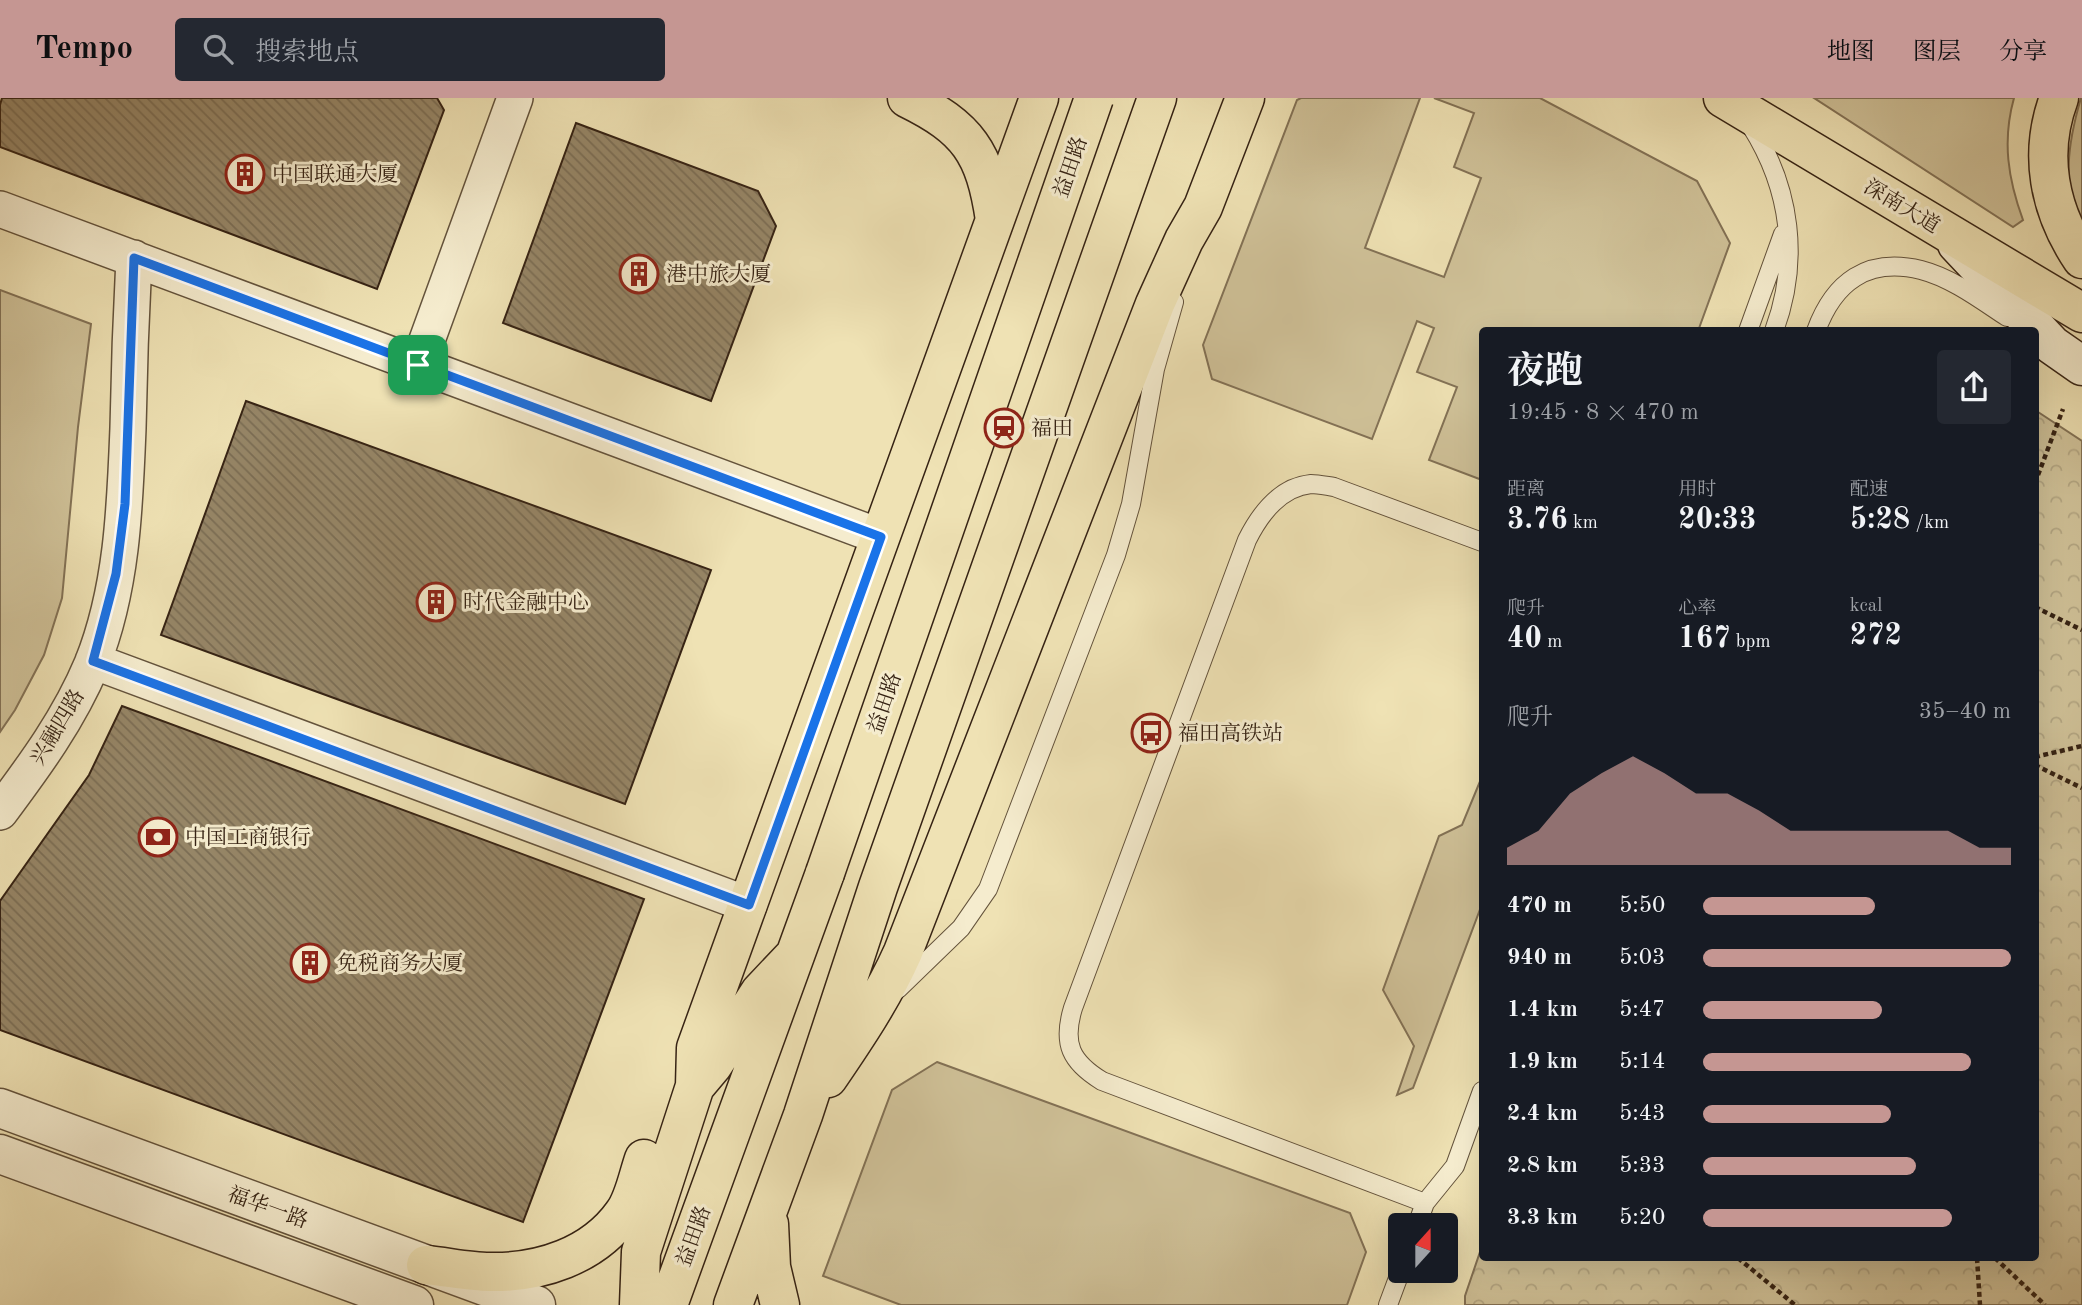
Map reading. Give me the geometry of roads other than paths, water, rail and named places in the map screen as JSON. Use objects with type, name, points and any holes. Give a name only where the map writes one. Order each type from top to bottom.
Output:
[{"type":"main road","points":[[906,98],[931,110],[961,132],[978,154],[990,184],[995,220]]},
{"type":"main road","points":[[639,1305],[641,1252],[695,1086],[696,1048],[1039,98]]},
{"type":"main road","name":"益田路","points":[[668,1305],[825,873],[1094,98]]},
{"type":"main road","points":[[733,1305],[803,1115],[878,887],[1157,98]]},
{"type":"main road","points":[[803,1115],[870,1016],[903,952],[1155,304],[1184,240],[1203,207],[1245,98]]},
{"type":"main road","points":[[2059,98],[2048,140],[2048,177],[2059,217],[2082,259]]},
{"type":"main road","name":"深南大道","points":[[1732,103],[2082,313]]},
{"type":"main road","points":[[426,1265],[491,1272],[542,1267],[581,1252],[603,1235],[624,1213],[660,1115],[695,1086],[760,992],[795,955]]},
{"type":"main road","points":[[768,1210],[771,1267],[780,1305]]},
{"type":"street","points":[[418,365],[515,98]]},
{"type":"street","points":[[0,209],[881,537]]},
{"type":"street","points":[[1946,232],[2034,327]]},
{"type":"street","name":"兴融四路","points":[[0,813],[64,723],[93,661],[116,574],[125,504],[134,258]]},
{"type":"street","points":[[93,661],[749,905]]},
{"type":"street","name":"福华一路","points":[[0,1108],[536,1305]]},
{"type":"street","name":"福华一路","points":[[0,1154],[414,1305]]},
{"type":"lane","points":[[1732,103],[1763,144],[1779,179],[1787,224],[1789,267],[1783,306],[1775,327]]},
{"type":"lane","points":[[870,1016],[961,929],[988,889],[1116,555],[1131,504],[1155,369],[1203,207]]},
{"type":"lane","points":[[1749,327],[1787,224]]},
{"type":"lane","points":[[1818,327],[1824,310],[1840,287],[1861,273],[1890,268],[1921,271],[1951,283],[2022,327]]},
{"type":"lane","points":[[1425,1203],[1102,1082],[1076,1060],[1070,1048],[1068,1033],[1078,995],[1237,566],[1257,520],[1286,492],[1311,484],[1334,487],[1479,541]]},
{"type":"lane","points":[[1421,1213],[1425,1203],[1455,1166],[1479,1099]]},
{"type":"lane","points":[[1388,1305],[1396,1283]]},
{"type":"place","name":"中国联通大厦","points":[[245,174]]},
{"type":"place","name":"港中旅大厦","points":[[639,274]]},
{"type":"place","name":"福田","points":[[1004,428]]},
{"type":"place","name":"时代金融中心","points":[[436,602]]},
{"type":"place","name":"福田高铁站","points":[[1151,733]]},
{"type":"place","name":"中国工商银行","points":[[158,837]]},
{"type":"place","name":"免税商务大厦","points":[[310,963]]}]
